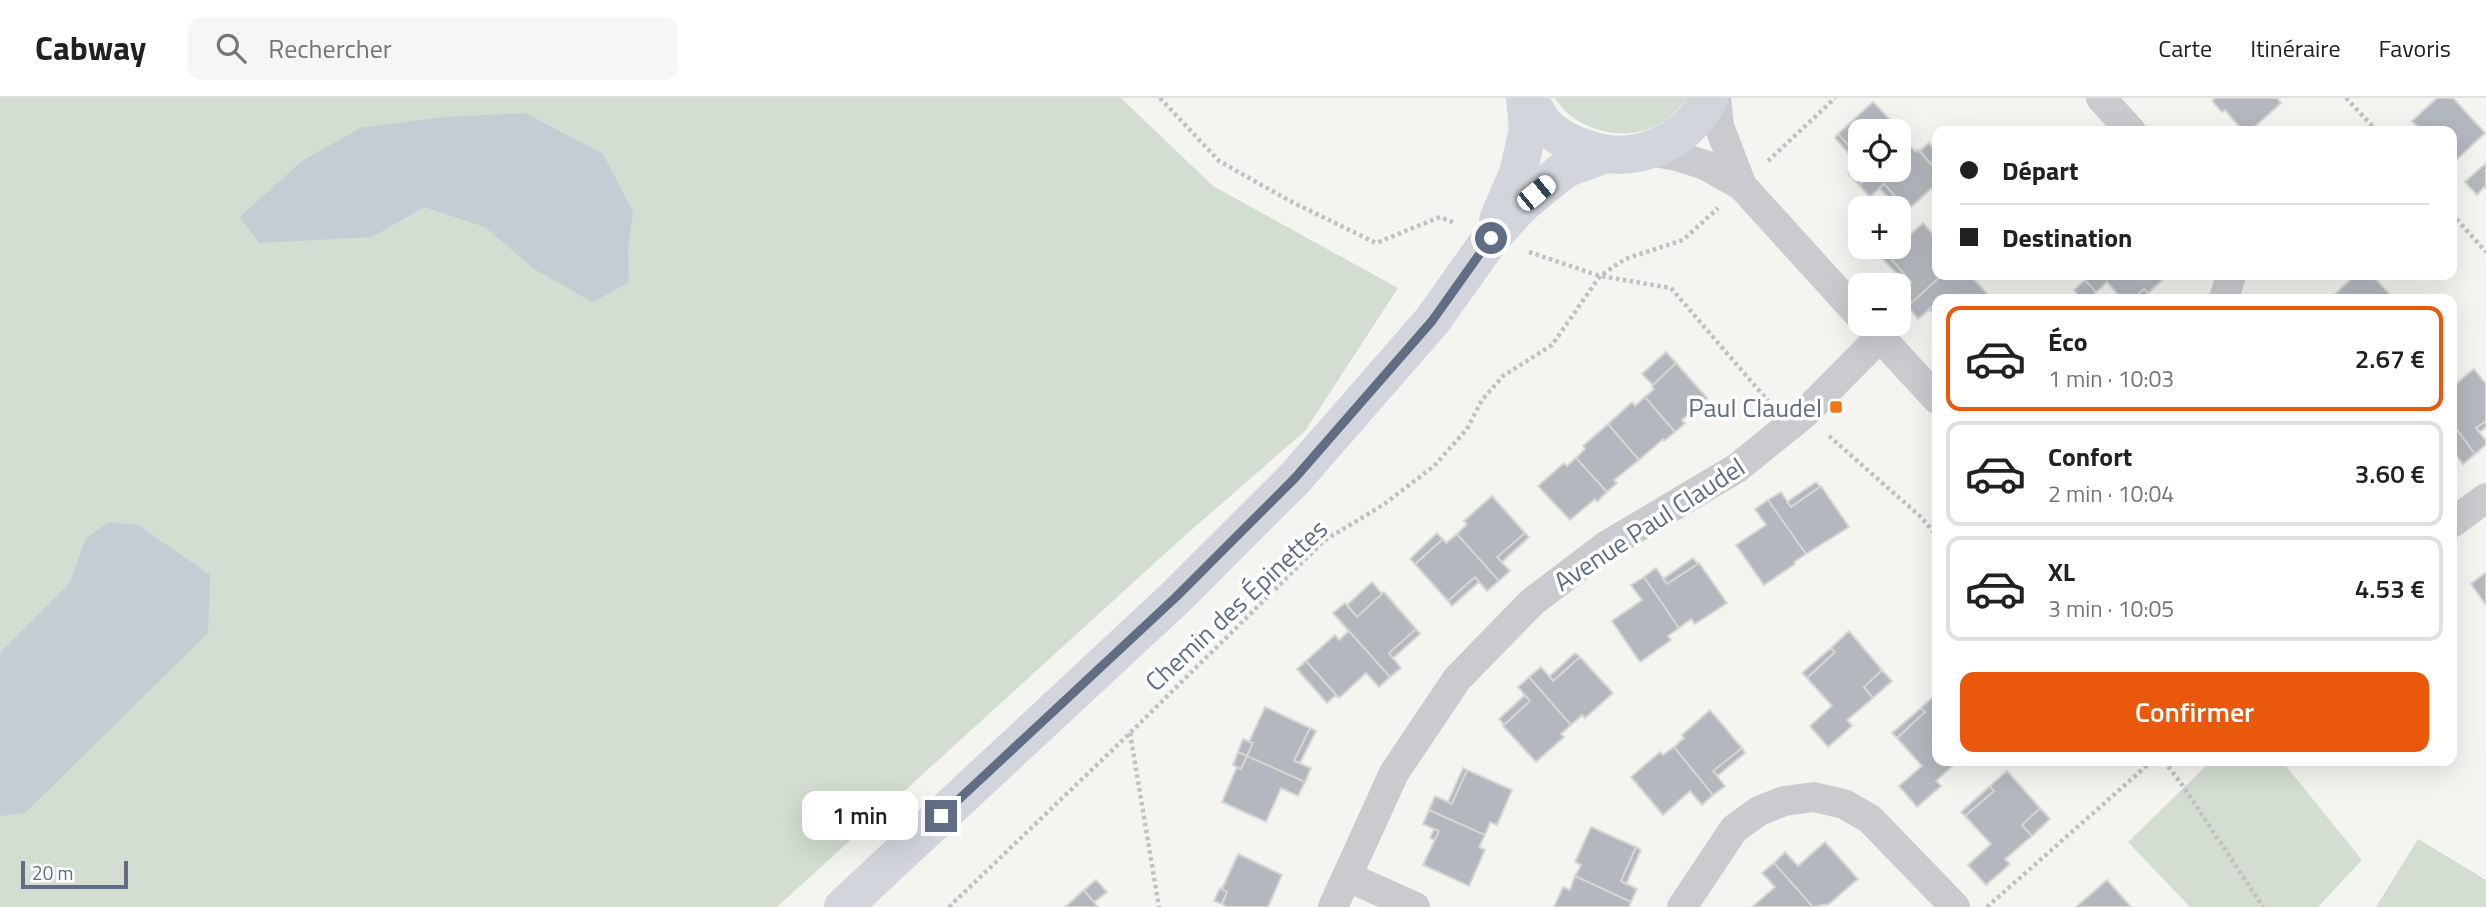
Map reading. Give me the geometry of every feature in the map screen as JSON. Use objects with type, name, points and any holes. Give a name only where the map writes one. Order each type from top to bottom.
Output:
[{"type":"main road","points":[[1491,238],[1518,173],[1528,130],[1527,98]]},
{"type":"main road","points":[[1527,98],[1543,122],[1570,144],[1603,155],[1626,156],[1649,151],[1678,137],[1700,114],[1709,98]]},
{"type":"main road","points":[[843,907],[1176,597],[1295,478],[1432,321],[1491,238],[1521,205],[1565,169],[1603,155]]},
{"type":"street","points":[[1716,98],[1719,126],[1742,186]]},
{"type":"street","points":[[2101,98],[2126,126]]},
{"type":"street","points":[[1649,151],[1705,165],[1742,186],[1848,303]]},
{"type":"street","name":"Avenue Paul Claudel","points":[[1334,907],[1394,773],[1457,679],[1532,602],[1606,546],[1737,468],[1805,412],[1862,336]]},
{"type":"street","points":[[1878,336],[1932,394]]},
{"type":"street","points":[[2457,519],[2486,498]]},
{"type":"street","points":[[1682,907],[1734,829],[1759,811],[1784,801],[1814,797],[1844,804],[1870,819],[1955,907]]},
{"type":"street","points":[[1348,877],[1415,907]]},
{"type":"path","points":[[1160,98],[1219,161],[1290,201],[1376,243],[1440,217],[1600,276],[1671,288],[1776,410],[1805,412],[1844,452],[1921,517],[1932,530]]},
{"type":"path","name":"Chemin des Épinettes","points":[[948,907],[1130,733],[1325,540],[1383,505],[1434,466],[1467,429],[1482,400],[1503,376],[1552,345],[1600,276],[1625,259],[1683,240],[1835,98]]},
{"type":"path","points":[[2346,98],[2371,126]]},
{"type":"path","points":[[2457,219],[2486,251]]},
{"type":"path","points":[[1130,733],[1159,907]]},
{"type":"path","points":[[1987,907],[2146,766]]},
{"type":"path","points":[[2168,766],[2263,907]]},
{"type":"shaded area","points":[[0,98],[1121,98],[1213,186],[1398,288],[1305,431],[1181,539],[777,907],[0,907]]},
{"type":"shaded area","points":[[1555,98],[1687,98],[1659,125],[1641,131],[1613,133],[1586,125],[1574,118]]},
{"type":"shaded area","points":[[525,113],[603,154],[633,212],[628,249],[629,282],[593,302],[534,269],[485,227],[424,207],[372,237],[259,243],[240,217],[302,161],[360,128],[444,117]]},
{"type":"shaded area","points":[[109,522],[138,525],[210,575],[208,633],[25,813],[0,816],[0,653],[70,583],[86,538]]},
{"type":"shaded area","points":[[2206,766],[2286,766],[2362,860],[2318,907],[2190,907],[2128,842]]},
{"type":"shaded area","points":[[2418,839],[2486,880],[2486,907],[2376,907]]},
{"type":"building","points":[[2215,98],[2277,98],[2281,103],[2256,126],[2239,126],[2225,110],[2222,112],[2212,101]]},
{"type":"building","points":[[2437,98],[2453,98],[2485,133],[2457,159],[2457,126],[2417,126],[2412,121]]},
{"type":"building","points":[[1873,102],[1889,119],[1854,119]]},
{"type":"building","points":[[1848,125],[1848,145],[1838,134]]},
{"type":"building","points":[[1838,134],[1848,145],[1848,153],[1835,138]]},
{"type":"building","points":[[1929,143],[1932,146],[1932,165],[1920,151]]},
{"type":"building","points":[[1911,147],[1916,152],[1918,150],[1932,165],[1932,188],[1911,207],[1911,196],[1895,196],[1884,184],[1871,196],[1859,185],[1862,182],[1911,182]]},
{"type":"building","points":[[2486,163],[2486,189],[2484,187],[2477,195],[2465,182]]},
{"type":"building","points":[[1884,184],[1895,196],[1887,196],[1879,188]]},
{"type":"building","points":[[1923,223],[1932,233],[1932,280],[1937,280],[1911,303],[1911,273],[1903,273],[1891,259],[1911,259],[1911,234]]},
{"type":"building","points":[[1883,259],[1891,259],[1903,273],[1896,273]]},
{"type":"building","points":[[1937,280],[1975,280],[1987,294],[1932,294],[1932,307],[1918,319],[1911,310],[1911,303]]},
{"type":"building","points":[[2085,280],[2162,280],[2148,293],[2144,289],[2138,294],[2118,294],[2107,282],[2096,292]]},
{"type":"building","points":[[2085,280],[2096,292],[2077,294],[2074,290]]},
{"type":"building","points":[[2350,280],[2377,280],[2389,294],[2335,294]]},
{"type":"building","points":[[1666,352],[1676,363],[1653,385],[1642,374]]},
{"type":"building","points":[[1676,363],[1707,398],[1682,420],[1685,423],[1675,432],[1645,397],[1654,389],[1652,386]]},
{"type":"building","points":[[2474,369],[2486,384],[2486,421],[2476,428],[2486,445],[2475,454],[2457,430],[2457,383]]},
{"type":"building","points":[[1645,397],[1675,432],[1639,460],[1608,424],[1632,402],[1635,406]]},
{"type":"building","points":[[2486,421],[2486,427],[2480,432],[2476,428]]},
{"type":"building","points":[[1608,424],[1639,460],[1614,480],[1617,483],[1607,492],[1576,458],[1585,449],[1583,446]]},
{"type":"building","points":[[2457,430],[2475,454],[2463,464],[2457,456]]},
{"type":"building","points":[[1576,458],[1607,492],[1570,520],[1538,486],[1564,463],[1567,466]]},
{"type":"building","points":[[1816,482],[1820,487],[1791,507],[1787,502]]},
{"type":"building","points":[[1821,486],[1849,527],[1806,554],[1768,500],[1781,492],[1791,507]]},
{"type":"building","points":[[1492,496],[1525,533],[1497,557],[1510,571],[1499,581],[1457,534],[1467,524],[1464,521]]},
{"type":"building","points":[[1768,500],[1806,554],[1764,585],[1736,545],[1766,525],[1755,509]]},
{"type":"building","points":[[1437,533],[1443,539],[1415,564],[1410,559]]},
{"type":"building","points":[[1525,533],[1529,537],[1502,562],[1497,557]]},
{"type":"building","points":[[1457,534],[1499,581],[1487,591],[1475,577],[1448,601],[1415,564],[1443,539],[1446,543]]},
{"type":"building","points":[[1693,558],[1698,564],[1667,584],[1663,579]]},
{"type":"building","points":[[1699,563],[1727,603],[1695,624],[1691,619],[1679,628],[1644,577],[1656,568],[1667,584]]},
{"type":"building","points":[[2485,573],[2486,575],[2486,605],[2471,584]]},
{"type":"building","points":[[1475,577],[1479,582],[1452,606],[1448,601]]},
{"type":"building","points":[[1644,577],[1679,628],[1668,636],[1671,640],[1640,662],[1612,621],[1642,600],[1631,585]]},
{"type":"building","points":[[1372,582],[1382,594],[1357,617],[1347,605]]},
{"type":"building","points":[[1384,592],[1416,629],[1389,653],[1401,668],[1390,677],[1333,613],[1345,603],[1357,617]]},
{"type":"building","points":[[1416,629],[1420,634],[1393,658],[1389,653]]},
{"type":"building","points":[[1349,631],[1390,677],[1379,687],[1366,673],[1339,698],[1306,661],[1335,635],[1339,640]]},
{"type":"building","points":[[1849,631],[1882,670],[1864,687],[1873,698],[1847,720],[1852,726],[1828,747],[1810,726],[1832,706],[1807,678],[1835,652],[1831,648]]},
{"type":"building","points":[[1831,648],[1835,652],[1807,678],[1802,673]]},
{"type":"building","points":[[1575,653],[1580,657],[1553,681],[1550,676]]},
{"type":"building","points":[[1580,657],[1613,693],[1585,718],[1582,715],[1571,725],[1529,677],[1541,667],[1553,681]]},
{"type":"building","points":[[1306,661],[1336,695],[1327,703],[1297,669]]},
{"type":"building","points":[[1882,670],[1892,681],[1873,698],[1864,687]]},
{"type":"building","points":[[1529,677],[1571,725],[1561,734],[1564,737],[1536,762],[1503,726],[1530,701],[1518,687]]},
{"type":"building","points":[[1525,695],[1530,701],[1504,725],[1499,719]]},
{"type":"building","points":[[1932,698],[1932,766],[1952,766],[1936,781],[1941,786],[1917,807],[1899,786],[1922,766],[1897,738],[1925,712],[1921,708]]},
{"type":"building","points":[[1265,707],[1310,728],[1294,761],[1311,768],[1305,782],[1247,756],[1253,743],[1249,742]]},
{"type":"building","points":[[1921,708],[1925,712],[1897,738],[1892,733]]},
{"type":"building","points":[[1710,710],[1742,748],[1713,771],[1725,786],[1713,795],[1674,747],[1684,738],[1682,735]]},
{"type":"building","points":[[1310,728],[1316,731],[1300,763],[1294,761]]},
{"type":"building","points":[[1243,739],[1253,743],[1247,756],[1238,752]]},
{"type":"building","points":[[1674,747],[1713,795],[1702,805],[1690,791],[1663,815],[1631,777],[1660,752],[1663,755]]},
{"type":"building","points":[[1742,748],[1745,753],[1717,776],[1713,771]]},
{"type":"building","points":[[1238,752],[1247,756],[1241,769],[1233,765]]},
{"type":"building","points":[[1247,756],[1305,782],[1298,796],[1281,788],[1266,822],[1222,802],[1237,767],[1241,769]]},
{"type":"building","points":[[1463,768],[1467,770],[1452,804],[1448,802]]},
{"type":"building","points":[[1467,770],[1512,790],[1497,825],[1490,822],[1485,835],[1429,810],[1435,796],[1452,804]]},
{"type":"building","points":[[2007,771],[2040,808],[2022,825],[2032,836],[2005,859],[2010,864],[1986,885],[1968,865],[1991,844],[1965,816],[1994,791],[1990,786]]},
{"type":"building","points":[[1990,786],[1994,791],[1965,816],[1961,812]]},
{"type":"building","points":[[2040,808],[2050,819],[2032,836],[2022,825]]},
{"type":"building","points":[[1429,810],[1485,835],[1479,847],[1485,850],[1469,886],[1423,865],[1439,831],[1423,824]]},
{"type":"building","points":[[1591,827],[1636,847],[1621,881],[1637,889],[1631,902],[1575,876],[1581,865],[1575,862]]},
{"type":"building","points":[[1434,829],[1439,831],[1435,840],[1430,838]]},
{"type":"building","points":[[1825,842],[1858,879],[1829,904],[1813,907],[1774,863],[1785,852],[1798,866]]},
{"type":"building","points":[[1636,847],[1641,850],[1626,884],[1621,881]]},
{"type":"building","points":[[1238,854],[1282,875],[1268,907],[1227,907],[1222,904],[1227,892],[1222,889]]},
{"type":"building","points":[[1774,863],[1813,907],[1752,907],[1775,887],[1762,873]]},
{"type":"building","points":[[1575,876],[1631,902],[1629,907],[1554,907],[1563,887],[1570,890]]},
{"type":"building","points":[[1096,880],[1107,892],[1094,902],[1084,890]]},
{"type":"building","points":[[2107,880],[2131,907],[2076,907]]},
{"type":"building","points":[[1220,888],[1227,892],[1222,904],[1214,901]]},
{"type":"building","points":[[1084,890],[1098,907],[1065,907]]},
{"type":"place","name":"Paul Claudel","points":[[1836,407]]},
{"type":"route","points":[[941,816],[1176,597],[1295,478],[1432,321],[1491,238]]}]
